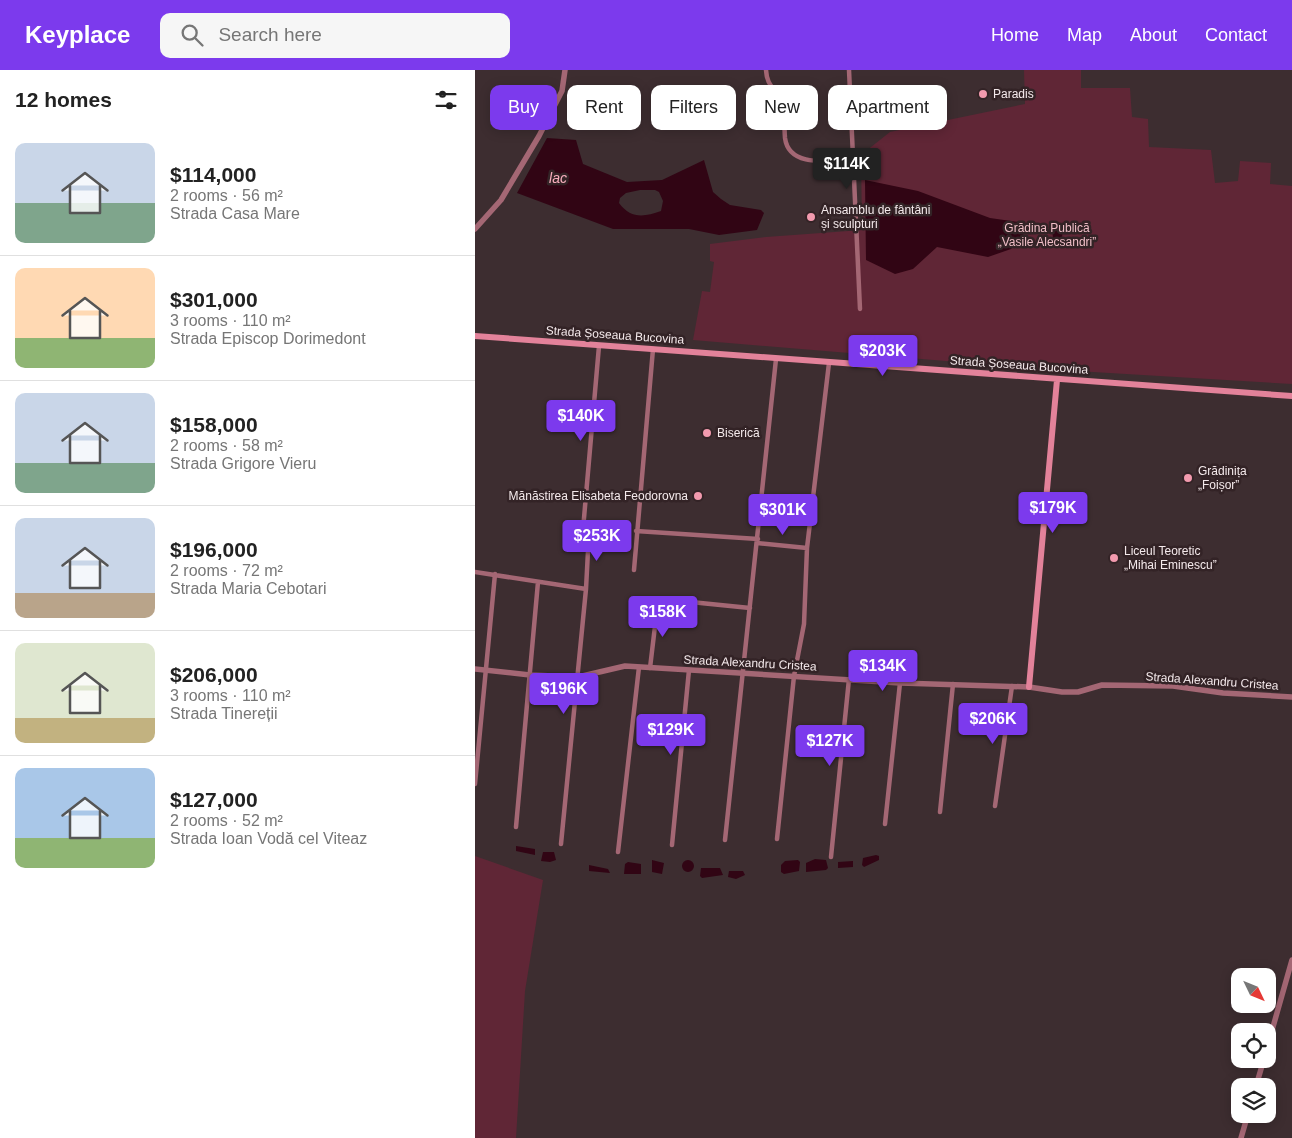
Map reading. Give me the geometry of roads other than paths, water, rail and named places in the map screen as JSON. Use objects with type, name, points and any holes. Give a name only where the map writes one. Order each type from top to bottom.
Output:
[{"type":"main road","name":"Strada Șoseaua Bucovina","points":[[475,336],[1292,396]]},
{"type":"main road","points":[[1029,687],[1057,380]]},
{"type":"street","points":[[475,229],[501,200],[539,136],[562,91],[565,70]]},
{"type":"street","points":[[766,70],[769,84],[781,101],[786,140],[791,152],[802,159],[854,160]]},
{"type":"street","points":[[849,70],[860,309]]},
{"type":"street","points":[[561,844],[588,551],[582,541],[599,346]]},
{"type":"street","points":[[633,570],[653,348]]},
{"type":"street","points":[[725,840],[776,358]]},
{"type":"street","points":[[777,839],[795,676],[803,624],[807,548],[829,363]]},
{"type":"street","points":[[637,531],[757,541],[807,548]]},
{"type":"street","points":[[475,572],[585,589]]},
{"type":"street","points":[[475,784],[495,574]]},
{"type":"street","points":[[516,827],[538,582]]},
{"type":"street","points":[[650,668],[656,605],[661,599],[750,608]]},
{"type":"street","name":"Strada Alexandru Cristea","points":[[475,669],[531,675],[577,677],[625,666],[900,683],[1029,687],[1062,692],[1078,692],[1102,684],[1173,686],[1223,693],[1292,697]]},
{"type":"street","points":[[618,852],[639,667]]},
{"type":"street","points":[[672,845],[689,670]]},
{"type":"street","points":[[831,857],[849,679]]},
{"type":"street","points":[[885,824],[900,683]]},
{"type":"street","points":[[939,812],[953,684]]},
{"type":"street","points":[[995,806],[1012,686]]},
{"type":"street","points":[[1274,1023],[1292,960]]},
{"type":"street","points":[[1241,1138],[1245,1123]]},
{"type":"water","name":"lac","points":[[547,138],[576,140],[583,164],[627,182],[662,180],[704,160],[713,192],[730,205],[761,210],[764,213],[757,230],[719,235],[689,229],[613,229],[517,193]],"holes":[[[640,190],[655,190],[659,192],[663,201],[661,211],[649,215],[638,215],[628,212],[619,203],[620,198],[626,193]]]},
{"type":"water","points":[[865,180],[918,191],[990,218],[1032,224],[1011,249],[988,257],[937,247],[913,269],[895,274],[866,260]]},
{"type":"water","points":[[1063,223],[1062,240],[1053,240],[1052,225]]},
{"type":"water","points":[[516,846],[535,849],[535,855],[516,851]]},
{"type":"water","points":[[543,852],[554,852],[556,860],[550,862],[541,861]]},
{"type":"water","points":[[879,856],[879,860],[864,867],[862,865],[863,858]]},
{"type":"water","points":[[815,859],[826,860],[828,868],[826,870],[806,872],[806,863]]},
{"type":"water","points":[[652,860],[664,863],[662,874],[652,872]]},
{"type":"water","points":[[688,860],[694,866],[688,872],[682,866]]},
{"type":"water","points":[[798,860],[800,862],[799,871],[784,874],[781,872],[781,865],[785,861]]},
{"type":"water","points":[[853,861],[853,867],[838,868],[838,862]]},
{"type":"water","points":[[628,862],[641,864],[641,874],[624,874],[625,864]]},
{"type":"water","points":[[589,865],[608,869],[610,873],[589,871]]},
{"type":"water","points":[[701,868],[720,868],[723,875],[702,878],[700,876]]},
{"type":"water","points":[[729,871],[743,871],[745,875],[736,879],[728,877]]},
{"type":"place","name":"Paradis","points":[[983,94]]},
{"type":"place","name":"Ansamblu de fântâni și sculpturi","points":[[811,217]]},
{"type":"place","name":"Biserică","points":[[707,433]]},
{"type":"place","name":"Grădinița „Foișor”","points":[[1188,478]]},
{"type":"place","name":"Mănăstirea Elisabeta Feodorovna","points":[[698,496]]},
{"type":"place","name":"Liceul Teoretic „Mihai Eminescu”","points":[[1114,558]]},
{"type":"park label","name":"Grădina Publică „Vasile Alecsandri”","points":[[1047,235]]}]
